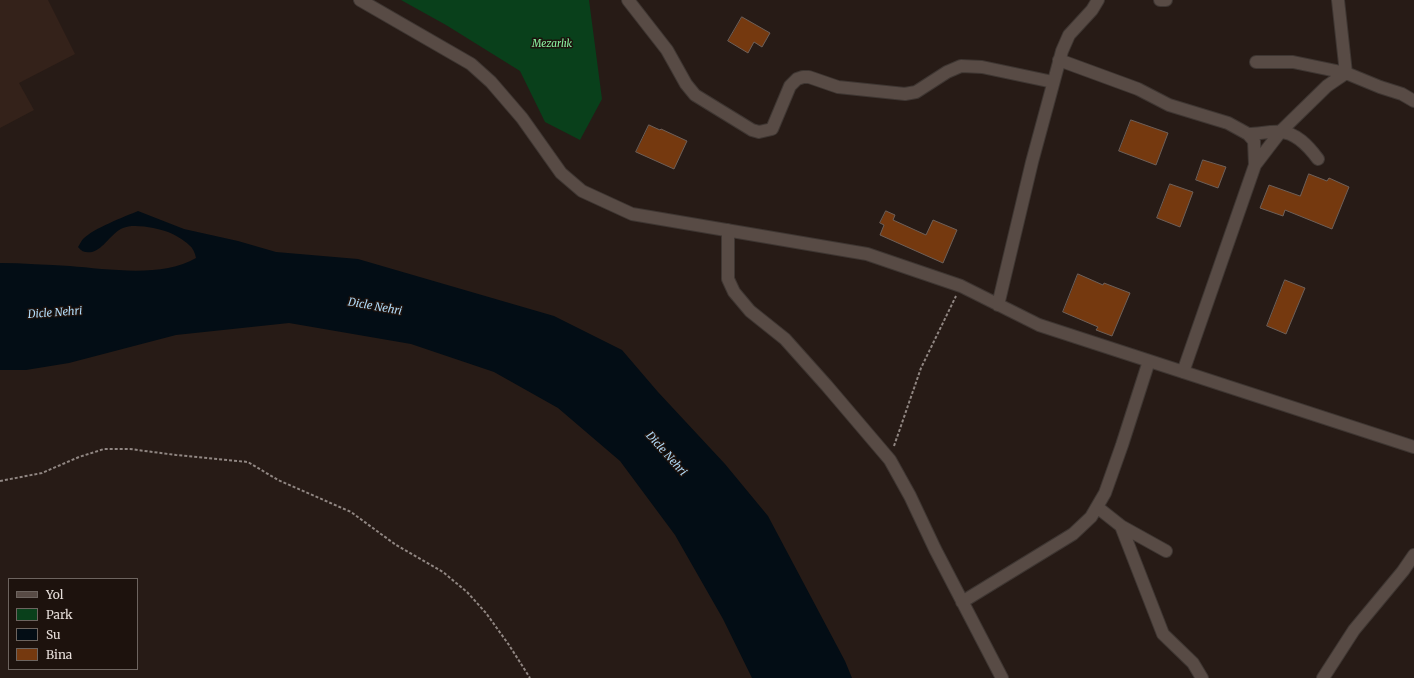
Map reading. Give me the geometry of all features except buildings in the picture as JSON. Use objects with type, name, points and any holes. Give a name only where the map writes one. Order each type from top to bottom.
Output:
[{"type":"street","points":[[360,0],[471,64],[486,77],[522,118],[561,173],[582,191],[632,214],[867,254],[961,286],[1039,325],[1414,447]]},
{"type":"street","points":[[628,0],[667,50],[686,84],[695,95],[752,130],[759,132],[772,129],[790,86],[797,79],[803,77],[838,87],[905,94],[916,92],[947,72],[961,66],[982,67],[1054,82]]},
{"type":"street","points":[[998,305],[1032,162],[1059,60],[1069,35],[1092,10],[1098,0]]},
{"type":"street","points":[[1160,0],[1166,0]]},
{"type":"street","points":[[1338,0],[1346,73]]},
{"type":"street","points":[[1059,60],[1138,89],[1169,105],[1228,123],[1248,134],[1254,141],[1255,165]]},
{"type":"street","points":[[1256,62],[1293,62],[1346,73],[1402,94],[1414,101]]},
{"type":"street","points":[[1183,372],[1255,165],[1281,131],[1327,86],[1346,73]]},
{"type":"street","points":[[1248,134],[1281,131],[1296,137],[1308,147],[1318,159]]},
{"type":"street","points":[[728,230],[728,279],[734,292],[750,311],[785,339],[890,460],[910,496],[934,549],[1002,678]]},
{"type":"street","points":[[962,602],[1073,534],[1091,517],[1105,493],[1149,361]]},
{"type":"street","points":[[1097,507],[1121,526],[1166,551]]},
{"type":"street","points":[[1121,526],[1164,634],[1193,663],[1202,678]]},
{"type":"street","points":[[1323,678],[1354,630],[1414,556]]},
{"type":"path","points":[[890,460],[921,368],[961,286]]},
{"type":"path","points":[[0,480],[42,473],[79,456],[104,449],[130,449],[248,462],[278,480],[351,512],[396,544],[443,572],[467,592],[486,613],[510,645],[530,678]]},
{"type":"shaded area","points":[[0,0],[48,0],[75,54],[19,83],[34,110],[0,128]]},
{"type":"green space","name":"Mezarlık","points":[[401,0],[589,0],[602,99],[580,140],[545,122],[520,71],[446,25]]},
{"type":"water","name":"Dicle Nehri","points":[[138,211],[184,229],[238,241],[276,252],[358,259],[554,316],[622,350],[658,392],[725,464],[768,516],[845,661],[852,678],[752,678],[723,619],[675,535],[620,461],[558,408],[494,372],[411,344],[289,323],[176,335],[69,363],[26,370],[0,370],[0,263],[134,271],[168,268],[183,264],[196,258],[194,251],[190,246],[176,236],[158,229],[139,226],[127,227],[119,230],[100,248],[92,252],[84,252],[78,247],[83,239],[94,231]]}]
